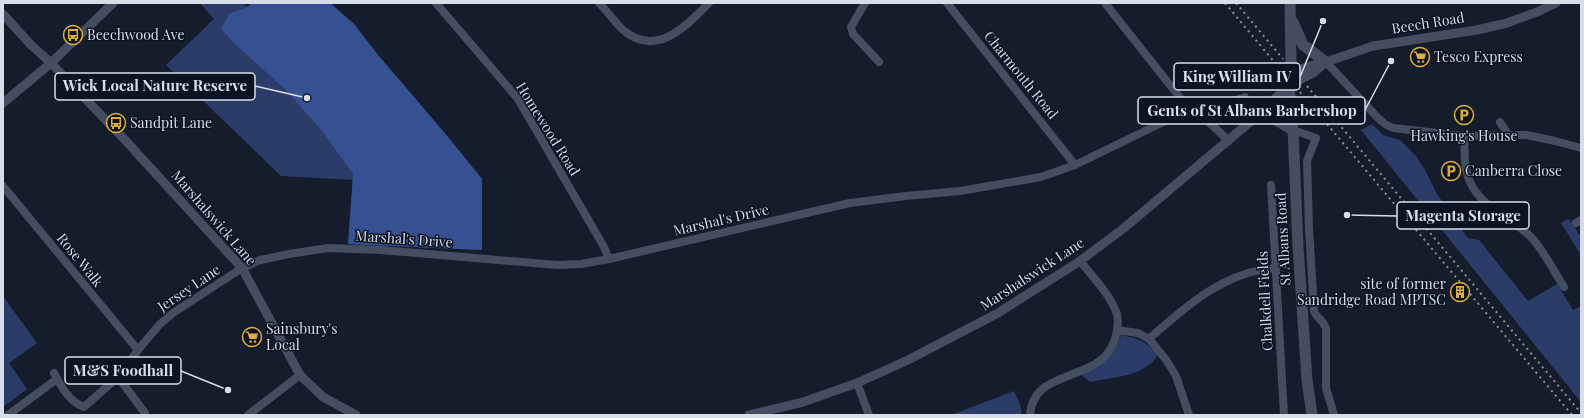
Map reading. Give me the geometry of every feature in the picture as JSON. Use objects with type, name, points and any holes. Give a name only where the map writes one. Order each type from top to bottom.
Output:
[{"type":"main road","points":[[1290,3],[1291,16],[1298,35],[1304,44],[1326,62]]},
{"type":"main road","name":"St Albans Road","points":[[1291,16],[1291,52],[1288,89],[1293,130],[1298,246],[1307,380],[1312,415]]},
{"type":"main road","points":[[1256,117],[1274,119],[1293,130]]},
{"type":"street","points":[[3,103],[51,63],[113,3]]},
{"type":"street","name":"Homewood Road","points":[[436,3],[518,99],[604,246],[609,259]]},
{"type":"street","points":[[599,3],[623,29],[636,38],[652,41],[670,37],[686,26],[709,3]]},
{"type":"street","points":[[865,3],[850,26],[853,34],[879,62]]},
{"type":"street","name":"Charmouth Road","points":[[947,3],[1075,164]]},
{"type":"street","points":[[1105,3],[1185,104],[1199,113],[1229,141]]},
{"type":"street","name":"Beech Road","points":[[1288,89],[1308,71],[1311,65],[1326,62],[1373,46],[1477,30],[1537,12],[1556,3]]},
{"type":"street","name":"Marshalswick Lane","points":[[3,14],[31,45],[51,63],[125,140],[242,268],[300,375],[323,397],[356,415]]},
{"type":"street","points":[[1326,62],[1385,124],[1400,129],[1464,136],[1526,135],[1581,148]]},
{"type":"street","name":"Marshalswick Lane","points":[[749,415],[803,402],[857,383],[961,334],[998,313],[1080,261],[1124,228],[1229,141],[1288,89]]},
{"type":"street","points":[[1199,113],[1245,97]]},
{"type":"street","name":"Marshal's Drive","points":[[242,268],[268,259],[289,254],[328,248],[381,250],[557,265],[581,264],[609,259],[850,203],[960,191],[1041,177],[1075,164],[1192,108]]},
{"type":"street","points":[[1500,122],[1509,136]]},
{"type":"street","points":[[1293,130],[1316,138],[1307,161],[1314,311],[1325,324],[1326,329],[1326,388],[1334,415]]},
{"type":"street","points":[[1464,136],[1466,170],[1472,186],[1477,194],[1498,214],[1531,236],[1564,287]]},
{"type":"street","name":"Chalkdell Fields","points":[[1270,185],[1284,415]]},
{"type":"street","name":"Rose Walk","points":[[3,186],[138,350]]},
{"type":"street","points":[[1030,415],[1031,406],[1038,393],[1048,383],[1095,366],[1107,355],[1115,340],[1118,330],[1116,312],[1110,300],[1080,261]]},
{"type":"street","name":"Jersey Lane","points":[[8,415],[55,376],[70,398],[78,405],[84,407],[118,377],[159,325],[173,313],[242,268]]},
{"type":"street","points":[[1149,340],[1185,308],[1226,281],[1263,268],[1276,268]]},
{"type":"street","points":[[1118,330],[1138,333],[1149,340],[1167,361],[1176,376],[1189,415]]},
{"type":"street","points":[[248,415],[300,375]]},
{"type":"street","points":[[118,377],[145,413]]},
{"type":"street","points":[[857,383],[869,415]]},
{"type":"shaded area","points":[[200,3],[243,3],[247,7],[252,3],[330,3],[354,24],[378,55],[482,179],[482,250],[348,244],[354,180],[281,176],[166,65],[214,19]]},
{"type":"shaded area","points":[[252,3],[330,3],[354,24],[378,55],[482,179],[482,250],[348,244],[353,174],[323,132],[285,89],[236,45],[221,29],[229,14],[247,7]]},
{"type":"shaded area","points":[[1372,124],[1383,135],[1400,140],[1415,155],[1425,170],[1437,194],[1468,238],[1479,240],[1528,301],[1557,284],[1573,310],[1581,306],[1581,402],[1361,130]]},
{"type":"shaded area","points":[[1569,219],[1581,237],[1581,255],[1561,223]]},
{"type":"shaded area","points":[[3,296],[37,343],[9,363],[27,389],[3,407]]},
{"type":"shaded area","points":[[1121,335],[1142,341],[1158,355],[1145,368],[1127,375],[1090,382],[1080,374],[1094,367],[1105,359],[1118,343]]},
{"type":"shaded area","points":[[1014,391],[1020,404],[1022,415],[951,415]]},
{"type":"railway","points":[[1225,3],[1281,70]]},
{"type":"railway","points":[[1236,3],[1283,59]]},
{"type":"railway","points":[[1307,86],[1581,413]]},
{"type":"railway","points":[[1300,92],[1572,415]]},
{"type":"place","name":"King William IV","points":[[1323,21]]},
{"type":"place","name":"Beechwood Ave","points":[[73,35]]},
{"type":"place","name":"Tesco Express","points":[[1420,57]]},
{"type":"place","name":"Gents of St Albans Barbershop","points":[[1391,61]]},
{"type":"place","name":"Wick Local Nature Reserve","points":[[307,98]]},
{"type":"place","name":"Hawking's House","points":[[1464,115]]},
{"type":"place","name":"Sandpit Lane","points":[[116,123]]},
{"type":"place","name":"Canberra Close","points":[[1451,171]]},
{"type":"place","name":"Magenta Storage","points":[[1347,215]]},
{"type":"place","name":"site of former Sandridge Road MPTSC","points":[[1460,292]]},
{"type":"place","name":"Sainsbury's Local","points":[[252,337]]},
{"type":"place","name":"M&S Foodhall","points":[[228,390]]}]
